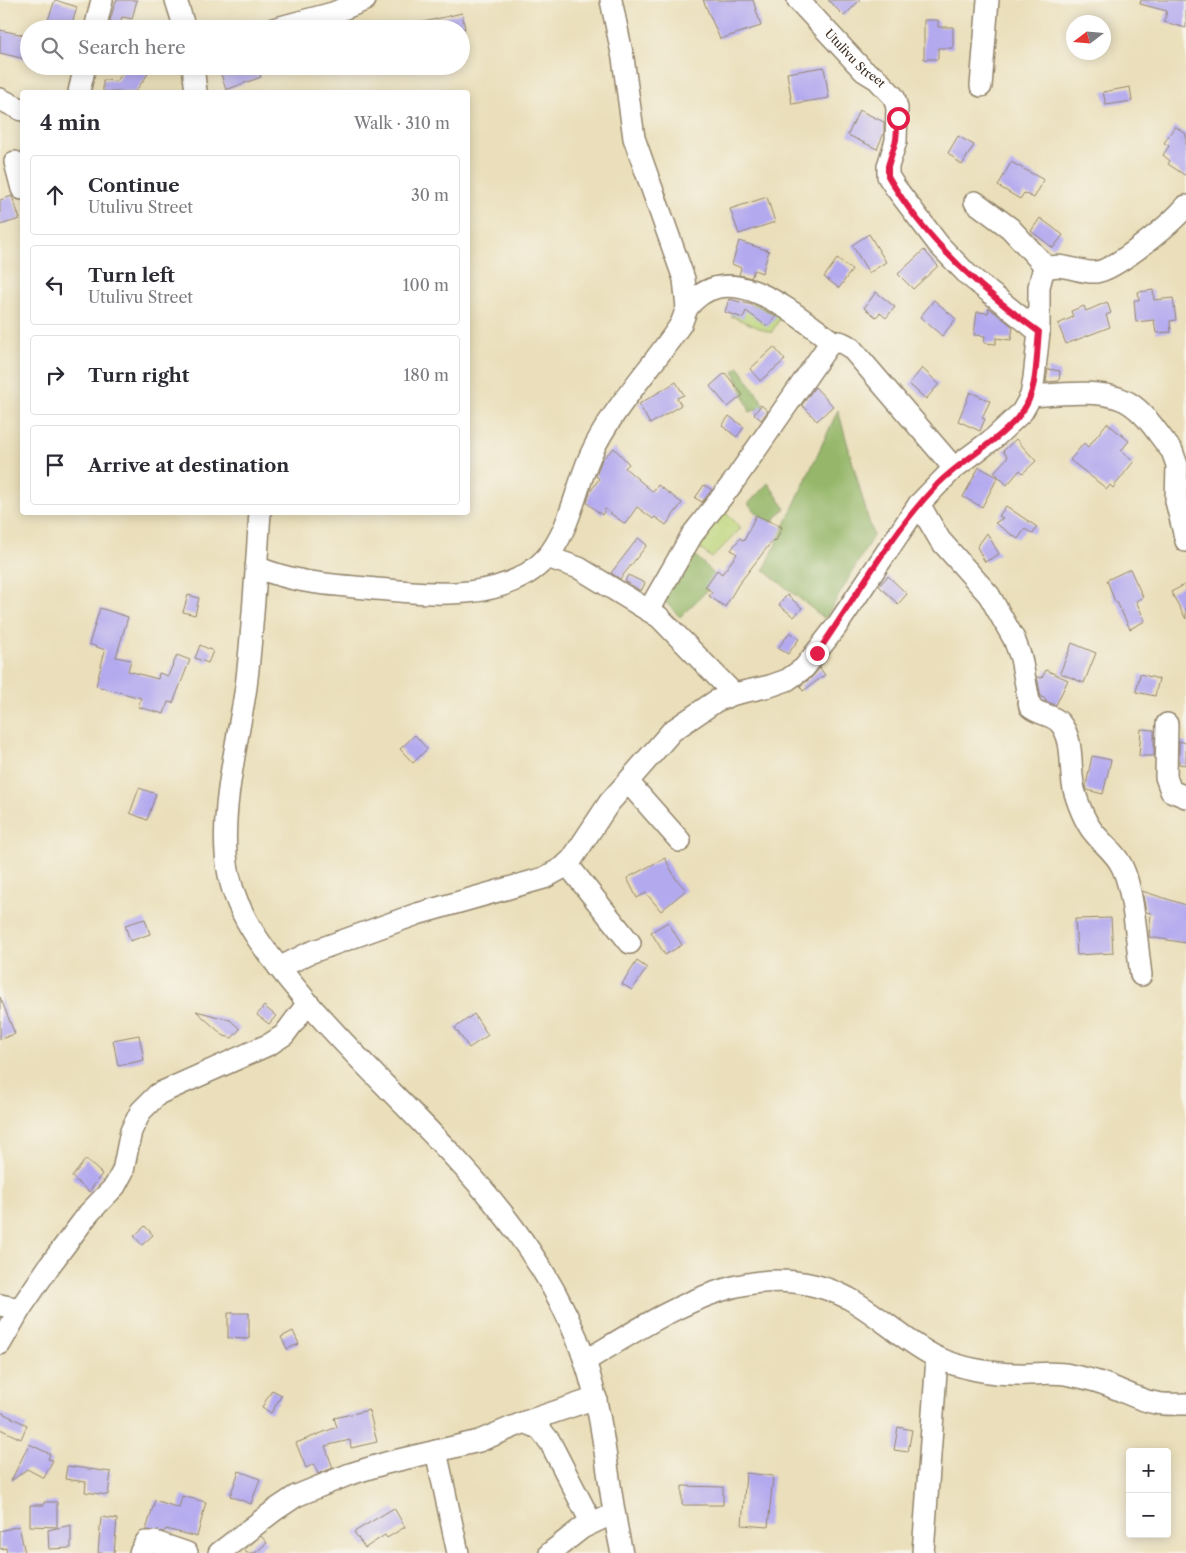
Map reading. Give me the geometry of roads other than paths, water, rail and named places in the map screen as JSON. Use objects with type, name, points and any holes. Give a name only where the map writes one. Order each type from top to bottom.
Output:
[{"type":"street","points":[[97,20],[102,0]]},
{"type":"street","points":[[176,0],[182,20]]},
{"type":"street","points":[[307,20],[333,13],[365,0]]},
{"type":"street","points":[[256,567],[282,577],[320,585],[444,594],[498,585],[529,572],[547,557],[571,508],[595,446],[613,417],[681,324],[687,308],[687,295],[680,264],[634,138],[612,0]]},
{"type":"street","name":"Utulivu Street","points":[[798,0],[864,71],[877,79],[894,97],[898,118],[896,140],[888,166],[888,176],[895,187],[939,245],[967,274],[1039,332]]},
{"type":"street","points":[[981,86],[988,0]]},
{"type":"street","points":[[79,90],[83,75]]},
{"type":"street","points":[[194,75],[196,90]]},
{"type":"street","points":[[0,99],[20,109]]},
{"type":"street","points":[[13,162],[20,183]]},
{"type":"street","points":[[975,202],[1010,228],[1047,268]]},
{"type":"street","points":[[279,968],[309,954],[416,914],[534,882],[567,864],[609,804],[672,731],[716,701],[734,694],[787,680],[804,668],[836,627],[919,504],[954,468],[1012,424],[1022,412],[1031,396],[1039,332],[1039,287],[1041,276],[1047,268],[1054,266],[1095,273],[1107,270],[1132,254],[1186,206]]},
{"type":"street","points":[[687,308],[701,293],[719,286],[730,286],[765,294],[834,342]]},
{"type":"street","points":[[649,610],[692,535],[732,484],[828,346],[834,342],[840,341],[851,348],[954,468]]},
{"type":"street","points":[[1031,396],[1069,394],[1116,396],[1130,403],[1143,414],[1181,463],[1176,500],[1186,541]]},
{"type":"street","points":[[919,504],[940,540],[989,595],[1014,639],[1021,658],[1030,707],[1035,712],[1054,718],[1065,732],[1070,752],[1073,788],[1076,798],[1094,833],[1121,864],[1126,880],[1141,975]]},
{"type":"street","points":[[260,515],[246,685],[228,807],[225,845],[229,875],[237,901],[248,923],[279,968],[308,1003],[499,1206],[530,1248],[553,1287],[573,1329],[585,1361],[596,1398],[605,1442],[622,1553]]},
{"type":"street","points":[[547,557],[579,568],[659,617],[734,694]]},
{"type":"street","points":[[1167,724],[1166,777],[1171,791],[1186,797]]},
{"type":"street","points":[[628,782],[680,841]]},
{"type":"street","points":[[567,864],[630,943]]},
{"type":"street","points":[[0,1344],[10,1307],[89,1213],[115,1186],[123,1171],[131,1131],[141,1111],[158,1094],[270,1044],[284,1035],[308,1003]]},
{"type":"street","points":[[585,1361],[679,1306],[719,1291],[769,1281],[792,1281],[845,1297],[875,1314],[908,1341],[937,1358],[995,1373],[1067,1374],[1093,1380],[1156,1403],[1186,1404]]},
{"type":"street","points":[[923,1553],[937,1358]]},
{"type":"street","points":[[219,1553],[296,1496],[350,1474],[436,1451],[479,1442],[525,1422],[596,1398]]},
{"type":"street","points":[[525,1422],[540,1429],[550,1442],[591,1522]]},
{"type":"street","points":[[436,1451],[458,1553]]},
{"type":"street","points":[[550,1553],[591,1522],[615,1514]]},
{"type":"street","points":[[140,1553],[146,1542],[155,1542],[187,1553]]}]
